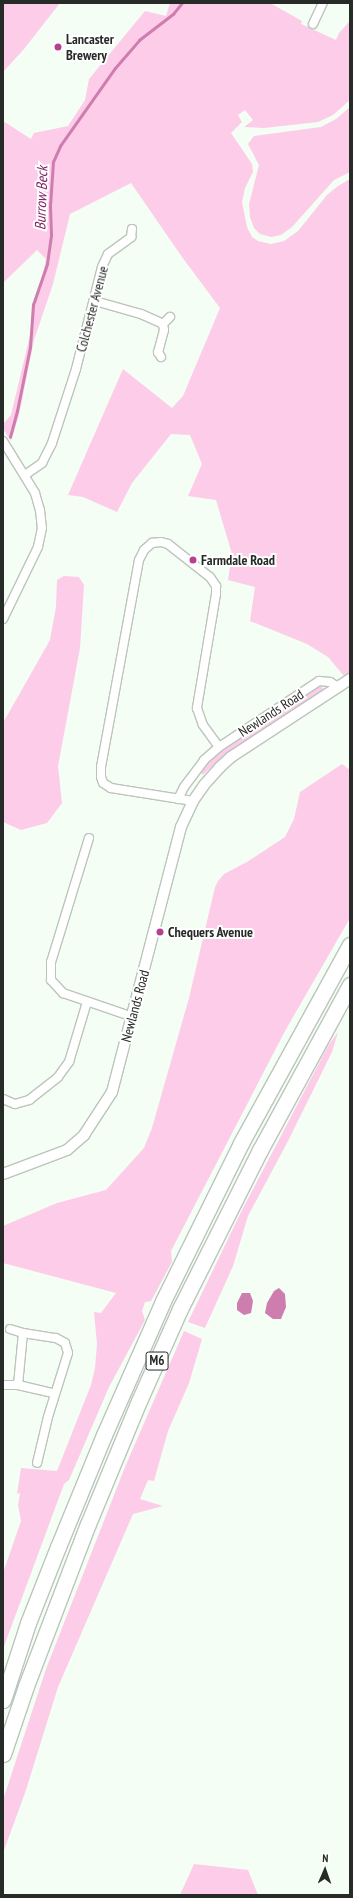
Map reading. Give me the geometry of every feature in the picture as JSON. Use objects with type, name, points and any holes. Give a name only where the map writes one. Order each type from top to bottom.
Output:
[{"type":"highway","name":"M6","points":[[3,1700],[28,1623],[58,1547],[104,1435],[163,1301],[242,1143],[350,944]]},
{"type":"highway","name":"M6","points":[[3,1754],[26,1686],[88,1524],[139,1401],[180,1309],[260,1150],[350,985]]},
{"type":"street","points":[[313,24],[323,3]]},
{"type":"street","name":"Colchester Avenue","points":[[25,475],[42,463],[52,443],[80,370],[102,267],[108,254],[134,235]]},
{"type":"street","points":[[95,302],[141,314],[163,324]]},
{"type":"street","points":[[163,324],[170,317]]},
{"type":"street","points":[[157,355],[164,330],[163,324]]},
{"type":"street","points":[[3,441],[35,493],[40,510],[42,528],[38,547],[3,619]]},
{"type":"street","points":[[193,801],[178,800],[111,788],[104,783],[101,777],[101,767],[139,560],[144,550],[152,543],[161,542],[168,544],[210,577],[216,586],[197,708],[198,716],[203,725],[219,747]]},
{"type":"street","name":"Newlands Road","points":[[3,1174],[67,1150],[84,1135],[112,1092],[181,827],[193,801],[204,785],[231,757],[350,680]]},
{"type":"street","name":"Newlands Road","points":[[178,800],[192,776],[204,760],[219,747],[319,681],[330,682],[338,687]]},
{"type":"street","points":[[192,776],[204,785]]},
{"type":"street","points":[[89,838],[52,962],[51,980],[63,993],[132,1017]]},
{"type":"street","points":[[3,1099],[15,1104],[29,1100],[58,1077],[69,1062],[87,1002]]},
{"type":"street","points":[[10,1329],[61,1340],[66,1346],[68,1353],[54,1393],[37,1463]]},
{"type":"street","points":[[18,1385],[23,1333]]},
{"type":"street","points":[[3,1385],[18,1385],[54,1393]]},
{"type":"shaded area","points":[[3,3],[60,3],[24,49],[3,72]]},
{"type":"shaded area","points":[[170,3],[270,3],[302,21],[301,24],[336,40],[339,33],[350,21],[350,100],[333,115],[318,122],[264,128],[244,127],[253,120],[245,110],[238,115],[242,122],[231,133],[252,164],[253,172],[245,188],[242,202],[247,227],[252,237],[258,241],[271,244],[284,241],[298,231],[327,195],[350,179],[350,673],[344,676],[328,657],[307,644],[250,621],[255,587],[228,580],[232,554],[216,500],[188,496],[202,464],[190,435],[171,434],[132,483],[117,512],[83,497],[68,495],[123,369],[172,408],[183,396],[220,308],[182,257],[131,183],[70,214],[53,284],[34,340],[19,415],[11,441],[3,429],[3,424],[11,415],[31,331],[32,305],[42,277],[46,259],[37,250],[3,283],[3,121],[31,139],[34,133],[68,126],[85,100],[89,79],[145,11],[166,16]]},
{"type":"shaded area","points":[[350,107],[350,172],[334,180],[292,227],[281,235],[271,237],[260,234],[254,228],[250,217],[249,204],[259,165],[248,144],[254,136],[321,127],[336,119]]},
{"type":"shaded area","points":[[64,576],[79,577],[84,585],[80,648],[58,766],[62,803],[47,823],[21,830],[3,822],[3,723],[50,640],[56,607],[57,580]]},
{"type":"shaded area","points":[[317,686],[324,689],[223,756],[203,775],[201,773],[201,769],[220,750]]},
{"type":"shaded area","points":[[342,764],[350,770],[350,918],[285,1031],[171,1251],[172,1262],[151,1301],[145,1302],[142,1311],[145,1320],[109,1387],[69,1480],[64,1484],[3,1649],[3,1573],[21,1521],[18,1505],[20,1493],[17,1494],[21,1468],[57,1471],[91,1385],[95,1368],[97,1344],[94,1312],[101,1313],[116,1293],[3,1263],[3,1226],[57,1203],[106,1190],[144,1148],[152,1128],[189,998],[215,887],[218,881],[224,874],[247,862],[285,837],[294,819],[300,792]]},
{"type":"shaded area","points":[[338,1032],[332,1052],[287,1143],[248,1216],[233,1266],[205,1328],[188,1322],[241,1212],[328,1046]]},
{"type":"shaded area","points":[[279,1288],[285,1294],[286,1307],[281,1319],[273,1319],[265,1313],[267,1303],[274,1291]]},
{"type":"shaded area","points":[[242,1293],[250,1293],[253,1301],[251,1313],[244,1315],[237,1310],[237,1303]]},
{"type":"shaded area","points":[[184,1331],[202,1339],[189,1383],[168,1431],[154,1481],[148,1480],[140,1499],[163,1506],[133,1514],[58,1687],[25,1793],[3,1853],[3,1800],[46,1669],[125,1467]]},
{"type":"shaded area","points":[[194,1864],[248,1870],[258,1895],[180,1895]]},
{"type":"waterway","name":"Burrow Beck","points":[[10,437],[30,347],[33,305],[47,264],[51,235],[50,206],[53,162],[60,146],[115,68],[139,40],[173,14],[182,3]]},
{"type":"place","name":"Lancaster Brewery","points":[[58,47]]},
{"type":"place","name":"Farmdale Road","points":[[193,560]]},
{"type":"place","name":"Chequers Avenue","points":[[160,932]]}]
